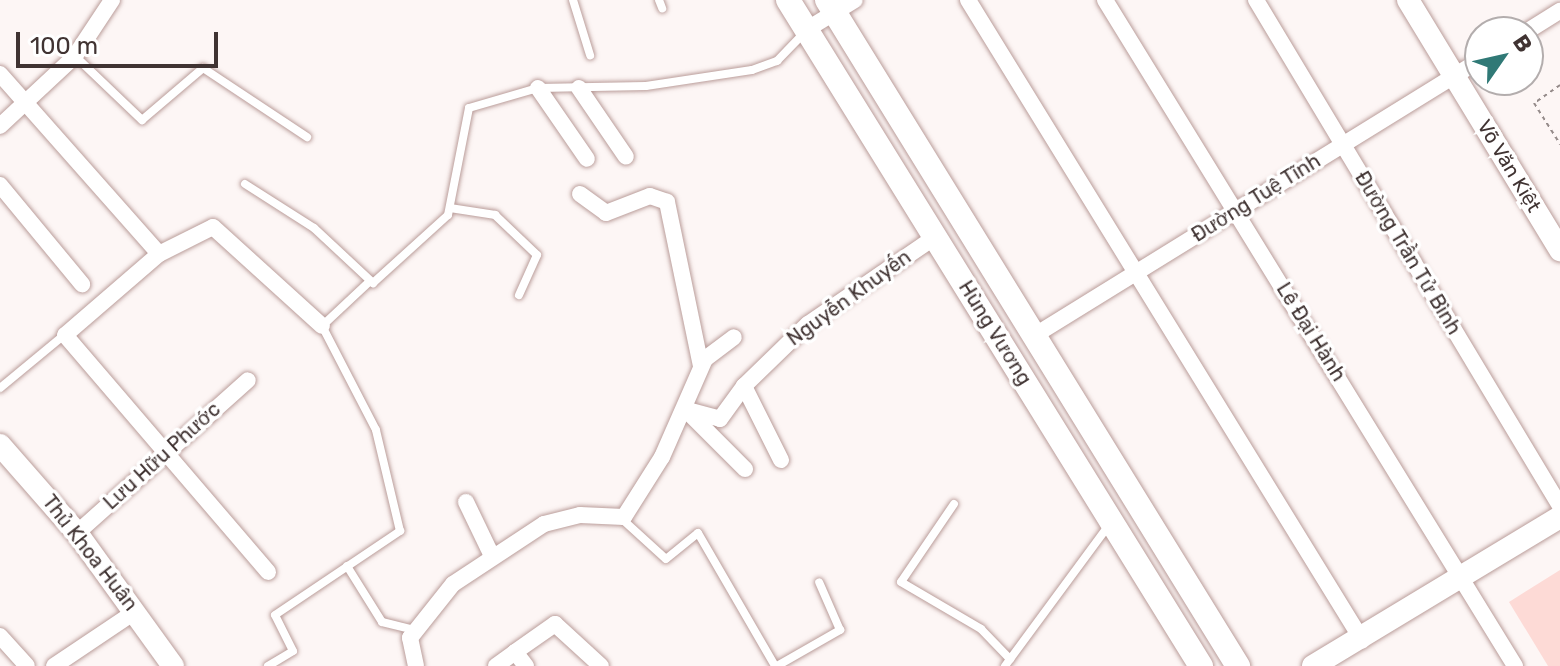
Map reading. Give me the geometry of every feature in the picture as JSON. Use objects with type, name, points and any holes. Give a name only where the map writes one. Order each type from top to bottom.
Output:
[{"type":"main road","name":"Hùng Vương","points":[[788,0],[1201,666]]},
{"type":"main road","name":"Hùng Vương","points":[[839,4],[1032,337],[1238,666]]},
{"type":"street","points":[[0,126],[75,56],[112,0]]},
{"type":"street","points":[[968,0],[1362,640]]},
{"type":"street","name":"Lê Đại Hành","points":[[1105,0],[1515,666]]},
{"type":"street","name":"Đường Trần Tử Bình","points":[[1256,0],[1560,506]]},
{"type":"street","name":"Võ Văn Kiệt","points":[[1408,0],[1560,250]]},
{"type":"street","points":[[1556,0],[1560,9]]},
{"type":"street","points":[[806,30],[839,4]]},
{"type":"street","name":"Đường Tuệ Tĩnh","points":[[1032,337],[1464,70]]},
{"type":"street","points":[[0,74],[159,254]]},
{"type":"street","points":[[538,88],[587,159]]},
{"type":"street","points":[[579,88],[626,157]]},
{"type":"street","points":[[0,185],[82,284]]},
{"type":"street","points":[[580,194],[606,213],[650,196],[667,202],[701,366]]},
{"type":"street","points":[[268,572],[162,455],[65,335],[159,254],[213,227],[322,326]]},
{"type":"street","name":"Nguyễn Khuyến","points":[[685,409],[720,419],[765,361],[935,237]]},
{"type":"street","points":[[416,666],[409,644],[414,630],[443,591],[492,556],[544,524],[580,515],[622,519],[685,409],[701,366],[734,337]]},
{"type":"street","name":"Lưu Hữu Phước","points":[[77,533],[248,380]]},
{"type":"street","points":[[744,386],[781,460]]},
{"type":"street","points":[[685,409],[745,469]]},
{"type":"street","name":"Thủ Khoa Huân","points":[[0,445],[77,533],[173,666]]},
{"type":"street","points":[[466,502],[492,556]]},
{"type":"street","points":[[1313,666],[1362,640],[1560,517]]},
{"type":"street","points":[[54,666],[136,611]]},
{"type":"street","points":[[496,666],[555,624],[601,666]]},
{"type":"street","points":[[0,636],[27,666]]},
{"type":"street","points":[[515,652],[526,666]]},
{"type":"lane","points":[[573,0],[590,55]]},
{"type":"lane","points":[[268,666],[293,651],[275,615],[400,531],[376,430],[322,326],[450,208],[465,153],[465,112],[538,88],[579,88],[752,70],[777,61],[806,30]]},
{"type":"lane","points":[[75,56],[142,120],[203,68],[307,137]]},
{"type":"lane","points":[[245,184],[314,228],[369,282]]},
{"type":"lane","points":[[450,208],[495,215],[537,255],[519,295]]},
{"type":"lane","points":[[0,388],[65,335]]},
{"type":"lane","points":[[954,504],[901,582],[981,629],[1008,662],[1112,522]]},
{"type":"lane","points":[[622,519],[666,559],[698,533],[776,666],[840,630],[819,582]]},
{"type":"lane","points":[[347,566],[382,622],[414,630]]},
{"type":"path","points":[[1560,85],[1534,103],[1560,144]]},
{"type":"shaded area","points":[[1560,570],[1560,666],[1548,666],[1509,602]]}]
